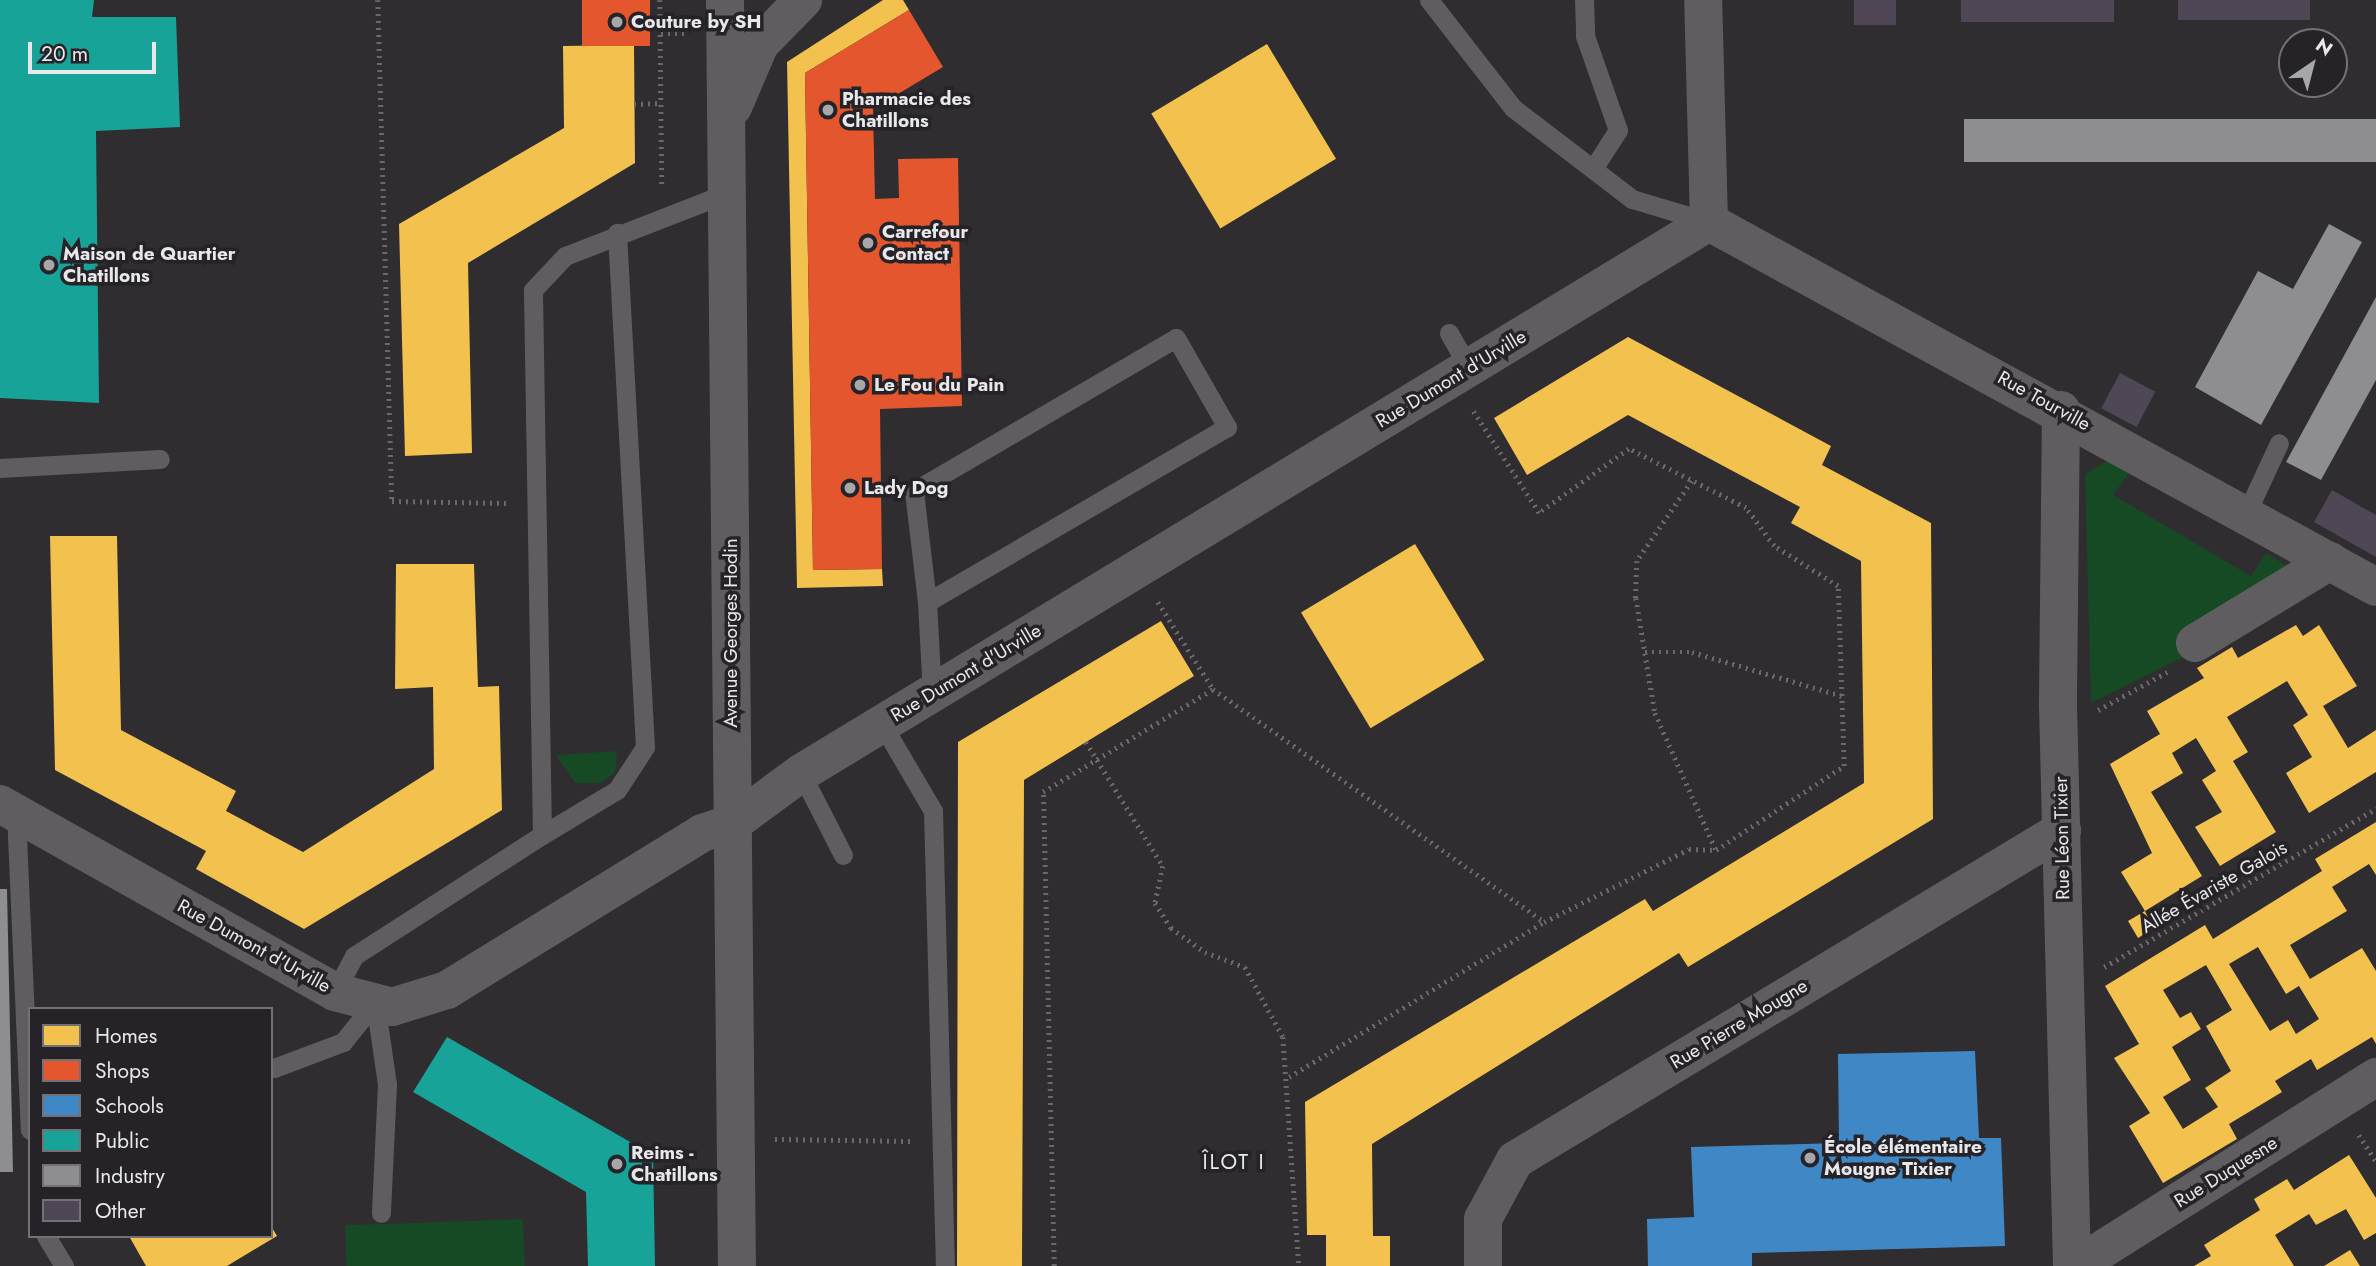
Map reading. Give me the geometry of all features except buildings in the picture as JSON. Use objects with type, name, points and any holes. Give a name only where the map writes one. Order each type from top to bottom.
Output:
[{"type":"street","name":"Avenue Georges Hodin","points":[[725,0],[737,1266]]},
{"type":"street","points":[[727,122],[760,44],[803,0]]},
{"type":"street","points":[[1703,0],[1709,222]]},
{"type":"street","name":"Rue Dumont d'Urville","points":[[8,809],[335,992],[391,1007],[447,990],[702,833],[733,823],[801,773],[1709,222]]},
{"type":"street","name":"Rue Tourville","points":[[1709,222],[2061,410],[2376,587]]},
{"type":"street","name":"Rue Léon Tixier","points":[[2061,410],[2059,731],[2074,1266]]},
{"type":"street","points":[[2195,642],[2330,561]]},
{"type":"street","name":"Rue Pierre Mougne","points":[[1483,1266],[1483,1219],[1515,1160],[2062,830]]},
{"type":"street","name":"Rue Duquesne","points":[[2074,1266],[2376,1077]]},
{"type":"lane","points":[[1429,0],[1513,108],[1632,199],[1709,222]]},
{"type":"lane","points":[[1584,0],[1585,36],[1618,130],[1593,169]]},
{"type":"lane","points":[[542,835],[533,290],[565,256],[663,214],[727,193]]},
{"type":"lane","points":[[335,992],[354,956],[617,790],[645,747],[617,233]]},
{"type":"lane","points":[[1449,333],[1461,373]]},
{"type":"lane","points":[[927,602],[1227,427],[1176,338],[915,491],[927,602],[932,693]]},
{"type":"lane","points":[[2246,514],[2279,443]]},
{"type":"lane","points":[[0,468],[160,459]]},
{"type":"lane","points":[[882,724],[933,811],[945,1266]]},
{"type":"lane","points":[[801,773],[843,855]]},
{"type":"lane","name":"Rue Dumont d'Urville","points":[[8,809],[28,1101]]},
{"type":"lane","points":[[274,1068],[343,1042],[374,1002]]},
{"type":"lane","points":[[374,1002],[387,1084],[381,1213]]},
{"type":"lane","points":[[47,1238],[64,1266]]},
{"type":"path","points":[[378,0],[392,501],[536,503]]},
{"type":"path","points":[[660,0],[663,214]]},
{"type":"path","points":[[634,104],[661,103]]},
{"type":"path","points":[[1289,1077],[1544,922],[1689,849],[1716,850],[1844,766],[1838,586],[1774,546],[1746,508],[1629,449],[1539,513],[1461,373]]},
{"type":"path","points":[[1692,481],[1637,561],[1655,713],[1716,850]]},
{"type":"path","points":[[1137,569],[1213,690],[1544,922]]},
{"type":"path","points":[[2059,731],[2188,660],[2195,642]]},
{"type":"path","points":[[1646,652],[1692,652],[1842,696]]},
{"type":"path","points":[[1054,1266],[1043,792],[1097,757],[1213,690]]},
{"type":"path","points":[[1086,742],[1163,866],[1155,903],[1171,928],[1205,952],[1245,967],[1283,1037],[1289,1077],[1299,1266]]},
{"type":"path","name":"Allée Évariste Galois","points":[[2066,989],[2376,809]]},
{"type":"path","points":[[736,1139],[942,1141]]},
{"type":"green space","points":[[2107,461],[2130,472],[2113,495],[2251,576],[2266,553],[2295,571],[2183,657],[2091,703],[2085,474]]},
{"type":"green space","points":[[617,751],[615,772],[601,783],[575,783],[556,755]]},
{"type":"green space","points":[[523,1219],[525,1266],[347,1266],[345,1225]]},
{"type":"place","name":"Couture by SH","points":[[617,22]]},
{"type":"place","name":"Pharmacie des Chatillons","points":[[828,110]]},
{"type":"place","name":"Carrefour Contact","points":[[868,243]]},
{"type":"place","name":"Maison de Quartier Chatillons","points":[[49,265]]},
{"type":"place","name":"Le Fou du Pain","points":[[860,385]]},
{"type":"place","name":"Lady Dog","points":[[850,488]]},
{"type":"place","name":"École élémentaire Mougne Tixier","points":[[1810,1158]]},
{"type":"place","name":"Reims - Chatillons","points":[[617,1164]]},
{"type":"district","name":"ÎLOT I","points":[[1234,1162]]}]
